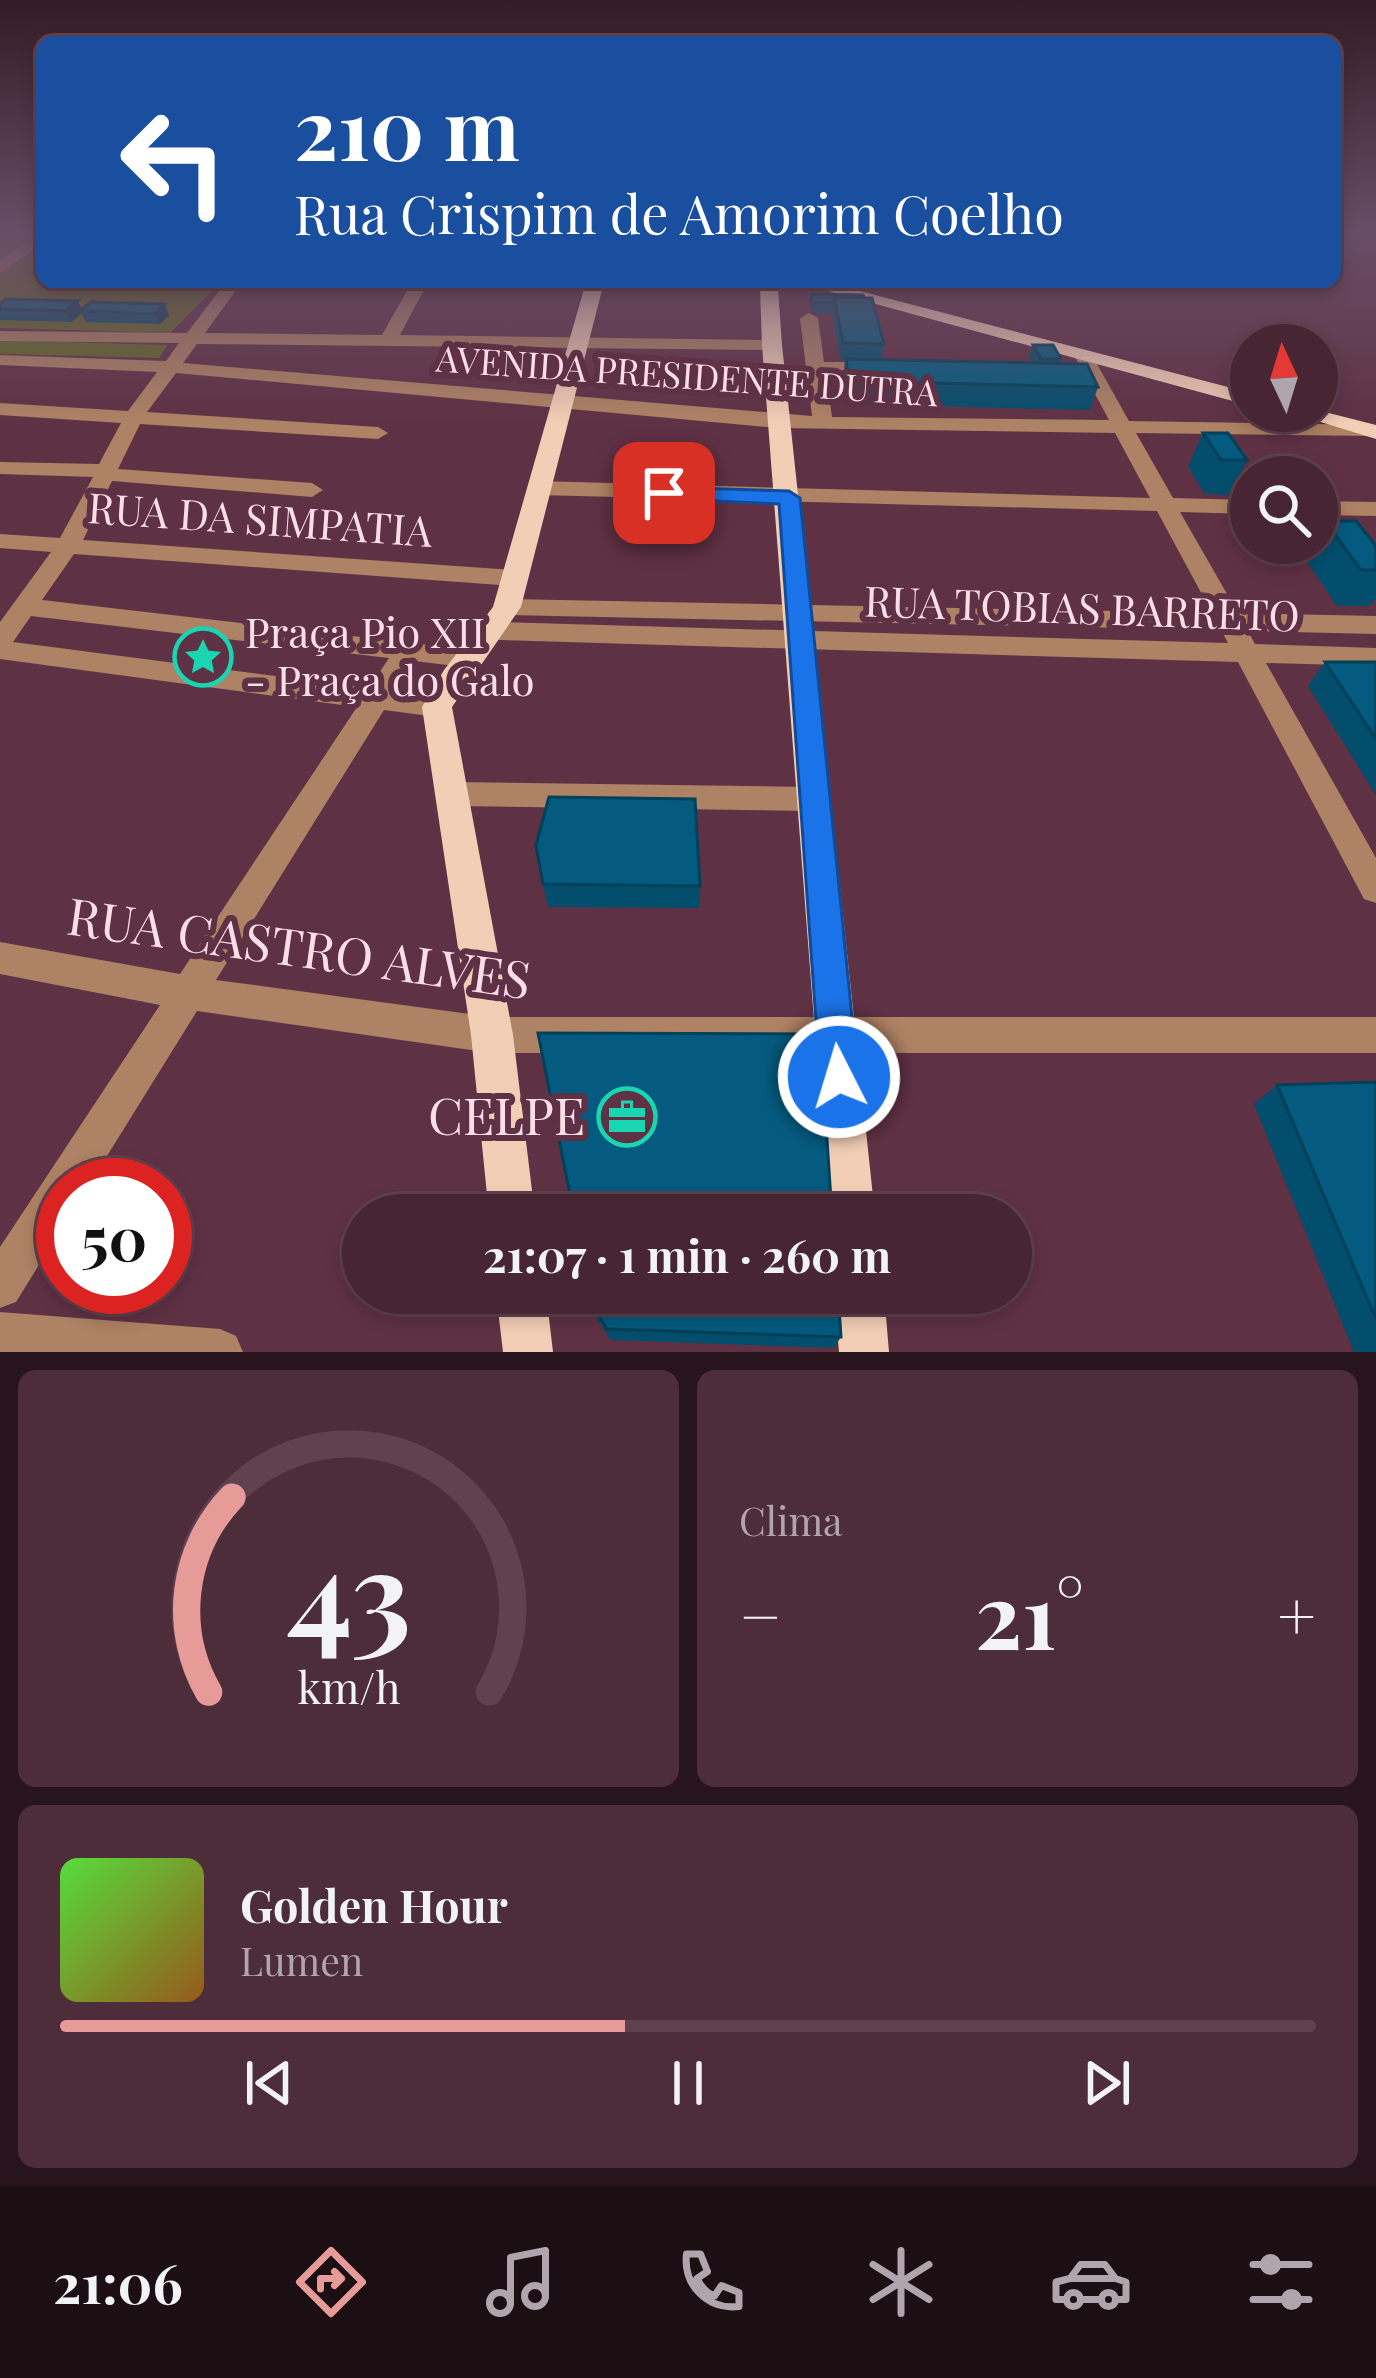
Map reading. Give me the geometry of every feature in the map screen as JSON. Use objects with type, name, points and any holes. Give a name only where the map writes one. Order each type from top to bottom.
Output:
[{"type":"main road","points":[[510,1194],[492,1035],[454,794],[449,683],[502,619],[590,298]]},
{"type":"main road","points":[[770,298],[849,1194]]},
{"type":"main road","points":[[864,298],[1230,395]]},
{"type":"main road","points":[[1338,422],[1373,431]]},
{"type":"main road","points":[[523,1314],[528,1352]]},
{"type":"main road","points":[[861,1314],[864,1352]]},
{"type":"street","points":[[0,640],[69,544],[135,415],[221,298]]},
{"type":"street","points":[[390,338],[411,298]]},
{"type":"street","points":[[809,318],[823,423]]},
{"type":"street","points":[[0,336],[772,345]]},
{"type":"street","points":[[1084,357],[1376,890]]},
{"type":"street","name":"AVENIDA PRESIDENTE DUTRA","points":[[0,361],[169,367],[560,406],[779,422],[1373,431]]},
{"type":"street","points":[[815,367],[907,369]]},
{"type":"street","points":[[0,409],[378,434]]},
{"type":"street","points":[[0,468],[311,490]]},
{"type":"street","points":[[538,488],[1230,507]]},
{"type":"street","points":[[1338,508],[1376,509]]},
{"type":"street","name":"RUA DA SIMPATIA","points":[[0,542],[514,578]]},
{"type":"street","points":[[28,607],[407,651],[449,683]]},
{"type":"street","name":"RUA TOBIAS BARRETO","points":[[502,619],[798,627],[1248,654],[1376,657]]},
{"type":"street","name":"RUA TOBIAS BARRETO","points":[[798,627],[1376,625]]},
{"type":"street","points":[[0,650],[376,698],[449,683]]},
{"type":"street","points":[[82,1158],[407,651]]},
{"type":"street","points":[[454,794],[811,799]]},
{"type":"street","name":"RUA CASTRO ALVES","points":[[0,958],[188,993],[492,1035],[835,1031],[1376,1035]]},
{"type":"street","points":[[0,1286],[36,1230]]},
{"type":"street","points":[[0,1335],[220,1352]]},
{"type":"green space","points":[[0,298],[205,298],[170,333],[0,328]]},
{"type":"green space","points":[[0,340],[167,346],[159,358],[0,354]]},
{"type":"building","points":[[811,298],[834,298],[833,303],[812,303]]},
{"type":"building","points":[[834,298],[872,298],[884,344],[843,343]]},
{"type":"building","points":[[6,299],[78,301],[66,311],[0,309]]},
{"type":"building","points":[[91,302],[165,304],[155,314],[80,311]]},
{"type":"building","points":[[1033,345],[1053,345],[1061,359],[1041,359]]},
{"type":"building","points":[[846,359],[1087,364],[1098,387],[849,381]]},
{"type":"building","points":[[1203,433],[1228,433],[1244,456],[1221,460]]},
{"type":"building","points":[[1338,521],[1356,521],[1376,546],[1376,570],[1361,570],[1338,539]]},
{"type":"building","points":[[1325,662],[1376,662],[1376,739]]},
{"type":"building","points":[[549,797],[695,799],[700,886],[543,884],[536,845]]},
{"type":"building","points":[[538,1033],[820,1034],[831,1194],[570,1194]]},
{"type":"building","points":[[1376,1082],[1376,1319],[1277,1085]]},
{"type":"building","points":[[598,1314],[839,1314],[841,1337],[607,1329]]},
{"type":"place","name":"Praça Pio XII - Praça do Galo","points":[[203,657]]},
{"type":"place","name":"CELPE","points":[[627,1117]]},
{"type":"route","points":[[664,493],[789,498],[811,799],[839,1077]]}]
